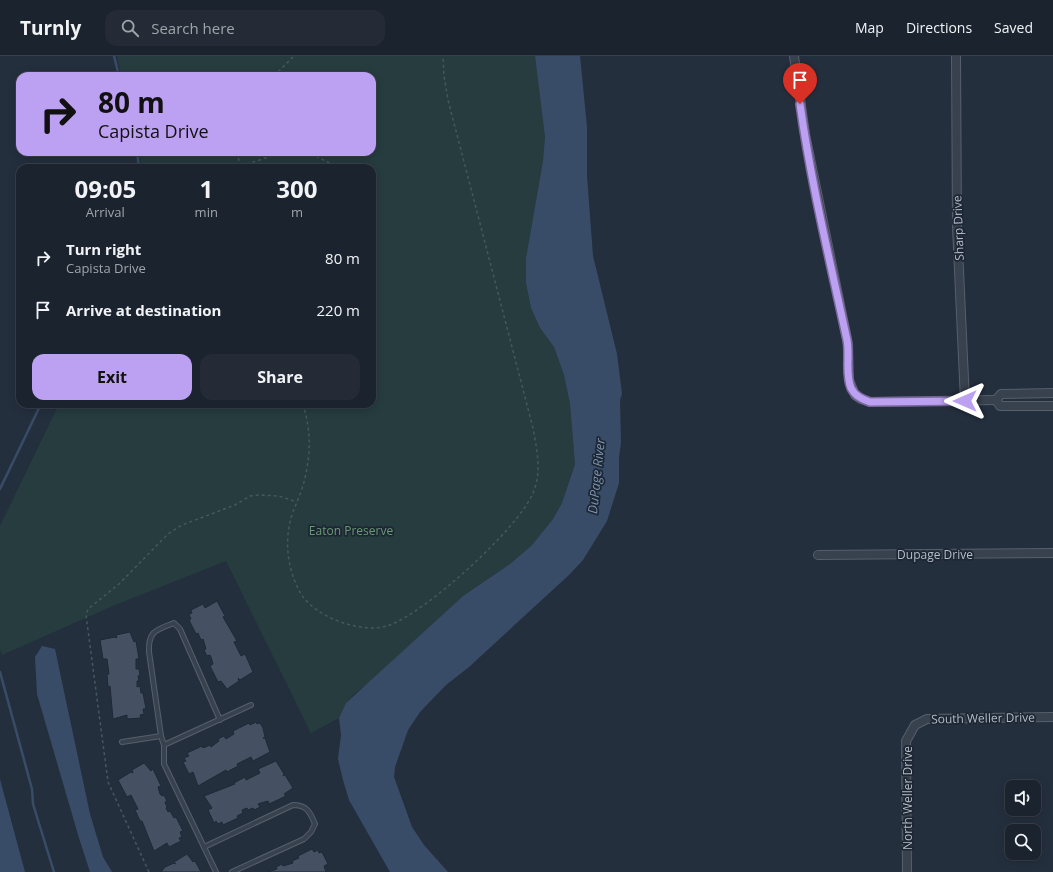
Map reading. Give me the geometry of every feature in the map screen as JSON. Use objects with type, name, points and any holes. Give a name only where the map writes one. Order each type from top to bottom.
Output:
[{"type":"street","points":[[794,56],[804,134],[848,344],[849,380],[856,395],[861,399],[870,402],[996,400]]},
{"type":"street","name":"Sharp Drive","points":[[956,56],[957,227],[965,401]]},
{"type":"street","points":[[996,400],[1000,394],[1053,393]]},
{"type":"street","points":[[996,400],[1000,406],[1053,406]]},
{"type":"street","name":"Dupage Drive","points":[[818,555],[1053,553]]},
{"type":"street","name":"South Weller Drive","points":[[915,725],[927,718],[1053,717]]},
{"type":"street","name":"North Weller Drive","points":[[907,872],[906,741],[915,725]]},
{"type":"lane","points":[[216,872],[164,764],[164,745],[161,736],[149,641],[152,633],[159,628],[174,624],[180,629],[220,720]]},
{"type":"lane","points":[[164,745],[251,706]]},
{"type":"lane","points":[[122,742],[161,736]]},
{"type":"lane","points":[[204,847],[293,805],[302,805],[310,812],[314,824],[311,832],[304,839],[232,872]]},
{"type":"path","points":[[278,72],[294,56]]},
{"type":"path","points":[[304,408],[310,428],[310,452],[305,479],[291,520],[287,547],[291,572],[302,595],[322,613],[346,624],[371,628],[390,625],[418,609],[443,590],[502,536],[521,514],[533,494],[538,477],[537,451],[533,428],[448,100],[444,76],[443,56]]},
{"type":"path","points":[[250,164],[272,156]]},
{"type":"path","points":[[316,156],[331,164]]},
{"type":"green space","name":"Eaton Preserve","points":[[117,56],[535,56],[545,137],[543,161],[526,258],[526,283],[531,308],[540,328],[554,347],[564,375],[570,404],[575,463],[562,503],[553,519],[532,545],[510,564],[463,596],[370,682],[354,694],[346,703],[339,718],[311,733],[226,561],[115,605],[2,655],[0,649],[0,526],[57,408],[376,408],[376,164],[141,164],[140,156],[376,156],[376,72],[120,72]]},
{"type":"water","name":"DuPage River","points":[[535,56],[580,56],[587,127],[587,176],[593,256],[617,354],[622,394],[620,400],[621,443],[619,457],[619,483],[607,521],[583,560],[570,574],[469,667],[446,685],[420,712],[408,730],[395,767],[394,777],[412,827],[424,845],[448,872],[390,872],[349,800],[338,759],[341,735],[339,718],[346,703],[463,596],[510,564],[532,545],[553,519],[562,503],[575,464],[570,404],[564,375],[554,347],[540,328],[531,308],[526,283],[526,258],[543,161],[545,137]]},
{"type":"water","points":[[42,646],[55,649],[90,814],[103,857],[112,872],[90,872],[79,838],[37,694],[35,657]]},
{"type":"water","points":[[0,779],[1,783],[25,872],[0,872]]},
{"type":"building","points":[[217,601],[225,616],[223,617],[237,641],[234,642],[241,656],[245,654],[253,672],[240,680],[238,678],[239,681],[227,689],[221,681],[218,682],[210,666],[213,664],[211,657],[210,655],[207,656],[204,650],[206,649],[203,639],[201,640],[198,633],[196,634],[189,620],[191,619],[189,614],[192,613],[191,610],[203,604],[205,608]]},
{"type":"building","points":[[130,632],[134,642],[136,641],[139,659],[136,659],[136,669],[139,669],[140,675],[138,676],[139,681],[137,681],[137,687],[140,686],[141,693],[143,693],[146,709],[143,709],[144,714],[140,715],[141,718],[127,719],[127,715],[113,719],[110,686],[108,687],[107,674],[109,674],[107,659],[103,659],[100,640],[115,637],[117,638],[116,635]]},
{"type":"building","points":[[256,722],[257,724],[260,723],[263,728],[265,737],[263,738],[265,738],[270,752],[253,761],[251,757],[237,764],[238,766],[227,772],[226,770],[198,786],[193,772],[189,774],[183,762],[186,761],[184,758],[189,756],[187,753],[202,746],[203,748],[210,745],[211,747],[219,741],[218,739],[224,736],[226,739],[234,734],[233,731],[249,723],[250,725]]},
{"type":"building","points":[[276,761],[284,774],[283,776],[285,775],[293,788],[284,794],[286,796],[269,804],[268,801],[258,804],[260,807],[254,810],[253,808],[248,810],[247,808],[242,810],[243,813],[237,816],[238,818],[223,825],[222,822],[218,824],[216,821],[214,823],[208,810],[212,808],[204,796],[235,784],[234,783],[245,777],[246,780],[260,773],[258,769]]},
{"type":"building","points":[[144,763],[151,771],[153,769],[161,786],[158,787],[160,794],[162,796],[164,795],[167,801],[165,802],[166,808],[168,812],[170,811],[174,818],[176,817],[183,831],[180,832],[182,837],[179,838],[181,841],[169,847],[167,843],[154,851],[142,821],[140,821],[135,810],[138,809],[131,795],[127,797],[118,780],[131,772],[133,773],[132,770]]},
{"type":"building","points":[[312,849],[314,852],[318,850],[319,853],[322,852],[328,864],[324,866],[326,872],[268,872],[277,869],[276,867],[282,864],[283,866],[293,863],[292,861],[299,858],[298,856]]},
{"type":"building","points":[[187,854],[193,862],[195,861],[201,872],[161,872],[165,867],[174,863],[176,864],[174,862]]},
{"type":"waterway","points":[[114,56],[118,72]]},
{"type":"waterway","points":[[138,156],[138,164]]},
{"type":"waterway","points":[[0,489],[39,408]]},
{"type":"waterway","points":[[0,672],[32,789],[33,804],[54,872]]},
{"type":"route","points":[[800,104],[804,134],[848,344],[849,380],[851,388],[861,399],[870,402],[965,401]]}]
